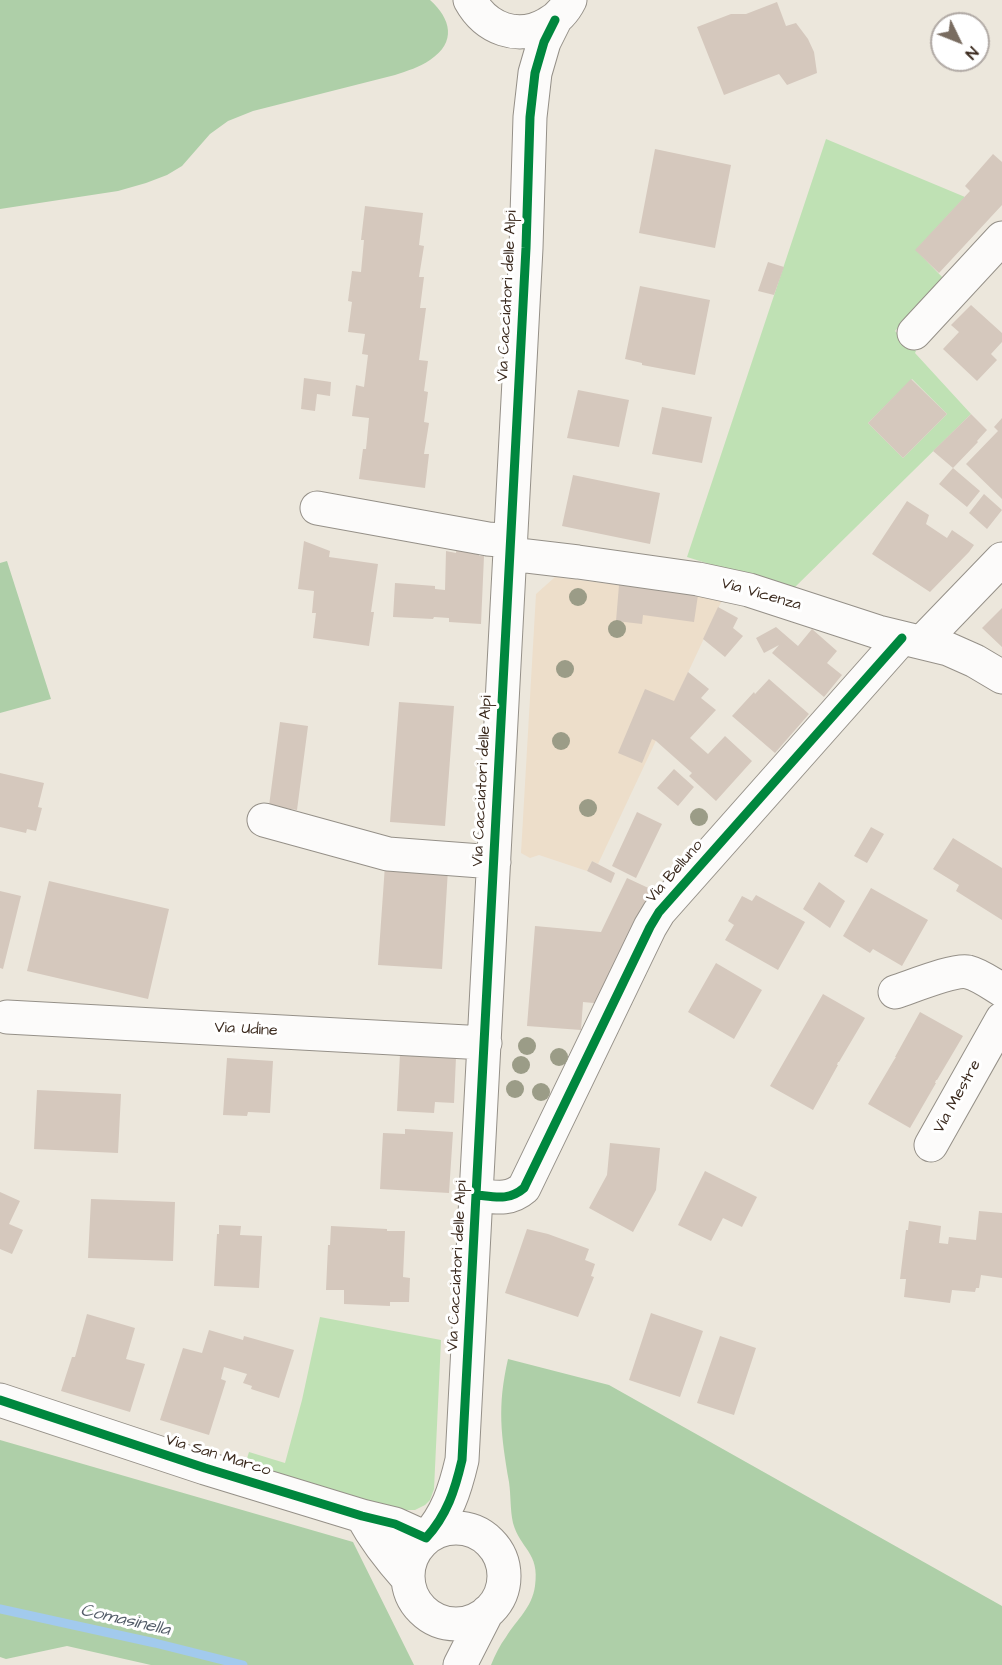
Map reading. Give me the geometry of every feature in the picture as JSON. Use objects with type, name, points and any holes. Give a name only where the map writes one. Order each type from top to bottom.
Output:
[{"type":"street","name":"Via Cacciatori delle Alpi","points":[[475,6],[500,29],[513,32],[538,29],[566,7]]},
{"type":"street","name":"Via Cacciatori delle Alpi","points":[[475,6],[504,40],[517,62],[530,117]]},
{"type":"street","name":"Via Cacciatori delle Alpi","points":[[460,1665],[487,1612],[497,1601],[503,1587],[505,1573],[494,1545],[472,1512],[462,1460],[526,248],[530,117],[535,73],[544,42],[566,7]]},
{"type":"street","points":[[914,333],[1002,238]]},
{"type":"street","name":"Via Vicenza","points":[[317,508],[488,539],[510,547],[589,563],[715,582],[767,595],[854,624],[957,652],[1002,677]]},
{"type":"street","name":"Via Belluno","points":[[477,1195],[507,1197],[524,1188],[659,912],[912,640],[1002,559]]},
{"type":"street","points":[[264,820],[388,854],[494,862]]},
{"type":"street","points":[[895,992],[952,973],[964,972],[1002,990]]},
{"type":"street","name":"Via Udine","points":[[7,1017],[484,1043]]},
{"type":"street","name":"Via Mestre","points":[[931,1145],[1002,1019]]},
{"type":"street","name":"Via San Marco","points":[[0,1400],[205,1468],[395,1524],[426,1538]]},
{"type":"street","name":"Via Cacciatori delle Alpi","points":[[408,1579],[410,1564],[416,1550],[444,1515],[452,1497],[462,1460]]},
{"type":"street","points":[[362,1516],[389,1558],[408,1579],[411,1592],[425,1612],[445,1623],[456,1624],[478,1619],[487,1612]]},
{"type":"street","points":[[426,1538],[440,1530],[469,1529],[483,1535],[494,1545]]},
{"type":"street","points":[[425,1612],[448,1665]]},
{"type":"shaded area","points":[[555,577],[723,598],[598,864],[592,861],[587,871],[539,855],[530,858],[521,853],[536,594]]},
{"type":"green space","points":[[0,0],[430,0],[443,15],[448,30],[444,46],[439,53],[413,69],[253,111],[228,121],[210,134],[182,166],[167,175],[118,191],[0,209]]},
{"type":"green space","points":[[826,139],[965,197],[916,250],[944,279],[895,331],[916,351],[915,353],[971,414],[792,590],[687,557]],"holes":[[[912,379],[947,414],[903,458],[868,423]]]},
{"type":"green space","points":[[7,561],[51,699],[0,713],[0,563]]},
{"type":"green space","points":[[320,1317],[441,1340],[434,1489],[430,1500],[425,1505],[415,1510],[400,1510],[244,1468],[249,1452],[285,1463],[302,1400]]},
{"type":"green space","points":[[508,1359],[609,1385],[1002,1606],[1002,1665],[491,1665],[502,1643],[531,1601],[536,1575],[535,1565],[516,1532],[512,1518],[501,1421],[502,1392]]},
{"type":"green space","points":[[0,1440],[353,1542],[414,1665],[151,1665],[67,1646],[6,1659],[0,1657]]},
{"type":"building","points":[[777,2],[786,26],[796,23],[808,39],[814,52],[817,73],[787,85],[779,74],[724,95],[697,27],[731,14],[746,14]]},
{"type":"building","points":[[655,149],[731,165],[715,248],[639,233]]},
{"type":"building","points":[[993,154],[1002,162],[1002,205],[939,273],[915,250],[970,191],[965,186]]},
{"type":"building","points":[[365,206],[423,213],[419,245],[424,246],[419,277],[424,277],[420,308],[426,308],[419,360],[428,361],[424,391],[428,392],[424,422],[429,423],[424,454],[429,454],[425,488],[359,479],[363,449],[366,449],[369,418],[352,416],[356,385],[364,387],[368,355],[362,354],[365,334],[348,332],[352,302],[348,301],[352,271],[361,272],[364,240],[361,240]]},
{"type":"building","points":[[768,262],[784,267],[774,295],[758,291]]},
{"type":"building","points":[[640,286],[710,300],[695,375],[642,365],[642,363],[625,359]]},
{"type":"building","points":[[971,305],[1002,333],[1002,342],[991,354],[997,360],[977,381],[943,349],[959,332],[951,325]]},
{"type":"building","points":[[304,378],[331,382],[330,396],[317,394],[315,411],[301,409]]},
{"type":"building","points":[[911,379],[947,414],[903,458],[868,423]]},
{"type":"building","points":[[578,390],[629,400],[619,447],[567,438]]},
{"type":"building","points":[[662,407],[712,417],[702,463],[652,454]]},
{"type":"building","points":[[971,414],[987,430],[953,468],[933,451]]},
{"type":"building","points":[[1002,418],[1002,499],[966,464],[998,431],[994,427]]},
{"type":"building","points":[[953,468],[980,491],[967,507],[939,484]]},
{"type":"building","points":[[573,475],[660,493],[650,544],[562,526]]},
{"type":"building","points":[[984,494],[1002,510],[987,529],[969,513]]},
{"type":"building","points":[[907,501],[929,515],[926,524],[947,538],[952,530],[974,545],[930,592],[872,554]]},
{"type":"building","points":[[304,541],[330,551],[329,557],[378,564],[369,646],[313,638],[316,613],[312,613],[314,591],[298,589]]},
{"type":"building","points":[[457,544],[479,548],[479,556],[484,556],[481,624],[449,622],[449,618],[393,617],[395,583],[435,586],[435,589],[445,590],[446,551],[456,553]]},
{"type":"building","points":[[619,585],[698,595],[694,622],[643,615],[642,624],[616,621]]},
{"type":"building","points":[[718,607],[738,618],[733,628],[743,636],[725,657],[703,639]]},
{"type":"building","points":[[1002,608],[1002,647],[982,628]]},
{"type":"building","points":[[776,627],[798,646],[812,629],[837,651],[827,663],[842,675],[824,697],[772,653],[779,645],[764,653],[756,638]]},
{"type":"building","points":[[688,672],[709,689],[701,698],[716,710],[690,738],[708,754],[725,736],[752,761],[716,801],[689,776],[692,773],[652,739],[642,763],[618,753],[645,689],[674,701]]},
{"type":"building","points":[[769,679],[809,714],[775,753],[732,716]]},
{"type":"building","points":[[399,702],[454,706],[445,826],[390,822]]},
{"type":"building","points":[[280,722],[308,726],[297,810],[269,806]]},
{"type":"building","points":[[674,769],[694,787],[678,806],[657,788]]},
{"type":"building","points":[[0,773],[44,783],[38,807],[42,808],[36,831],[27,829],[26,833],[0,827]]},
{"type":"building","points":[[637,812],[662,824],[636,878],[612,866]]},
{"type":"building","points":[[871,827],[884,834],[867,863],[854,856]]},
{"type":"building","points":[[953,838],[1002,868],[1002,920],[956,891],[959,885],[933,869]]},
{"type":"building","points":[[592,861],[615,873],[611,883],[587,871]]},
{"type":"building","points":[[385,865],[448,869],[442,969],[378,965]]},
{"type":"building","points":[[627,878],[657,892],[604,1004],[583,1002],[581,1030],[527,1026],[535,926],[601,932]]},
{"type":"building","points":[[49,881],[169,909],[148,999],[27,971]]},
{"type":"building","points":[[819,882],[845,901],[830,928],[803,909]]},
{"type":"building","points":[[871,888],[928,920],[902,966],[873,949],[870,953],[843,936]]},
{"type":"building","points":[[0,891],[21,896],[3,969],[0,968]]},
{"type":"building","points":[[756,895],[805,922],[778,970],[725,940],[734,925],[728,921],[742,896],[752,901]]},
{"type":"building","points":[[716,963],[762,990],[734,1039],[688,1012]]},
{"type":"building","points":[[823,994],[865,1018],[838,1062],[813,1110],[770,1086]]},
{"type":"building","points":[[920,1012],[963,1036],[910,1128],[868,1104]]},
{"type":"building","points":[[400,1054],[456,1057],[454,1103],[435,1102],[434,1113],[397,1111]]},
{"type":"building","points":[[227,1058],[273,1061],[270,1113],[248,1112],[247,1116],[223,1115]]},
{"type":"building","points":[[37,1090],[121,1094],[118,1153],[34,1149]]},
{"type":"building","points":[[405,1129],[453,1132],[449,1193],[380,1189],[383,1133],[405,1134]]},
{"type":"building","points":[[610,1143],[660,1148],[656,1190],[633,1232],[589,1208],[607,1175]]},
{"type":"building","points":[[705,1171],[757,1197],[742,1227],[723,1218],[711,1241],[678,1225]]},
{"type":"building","points":[[0,1192],[20,1201],[9,1224],[23,1230],[12,1254],[0,1249]]},
{"type":"building","points":[[91,1199],[175,1202],[173,1261],[88,1258]]},
{"type":"building","points":[[979,1211],[1002,1213],[1002,1278],[981,1275],[979,1288],[976,1288],[975,1292],[952,1290],[950,1303],[904,1297],[906,1279],[900,1279],[909,1221],[941,1226],[939,1243],[948,1244],[949,1237],[976,1240]]},
{"type":"building","points":[[219,1225],[241,1226],[240,1235],[262,1236],[259,1288],[214,1286]]},
{"type":"building","points":[[331,1226],[405,1231],[403,1277],[410,1278],[409,1302],[390,1302],[390,1306],[344,1304],[344,1290],[326,1290]]},
{"type":"building","points":[[527,1229],[589,1249],[585,1260],[595,1264],[591,1276],[594,1277],[578,1317],[505,1293]]},
{"type":"building","points":[[651,1313],[703,1331],[680,1397],[629,1380]]},
{"type":"building","points":[[87,1314],[135,1328],[126,1359],[145,1364],[130,1412],[61,1391],[72,1357],[75,1357]]},
{"type":"building","points":[[209,1330],[243,1340],[244,1336],[294,1350],[279,1398],[251,1389],[252,1386],[243,1383],[247,1374],[224,1367],[221,1379],[226,1381],[209,1435],[160,1420],[183,1348],[202,1353]]},
{"type":"building","points":[[720,1336],[756,1348],[734,1415],[697,1403]]},
{"type":"waterway","name":"Comasinella","points":[[0,1609],[243,1665]]},
{"type":"cycle path","points":[[0,1400],[205,1468],[395,1524],[426,1538],[440,1520],[449,1502],[462,1460],[526,248],[530,117],[535,73],[544,42],[555,20]]},
{"type":"cycle path","points":[[477,1195],[507,1196],[524,1188],[659,912],[902,638]]}]
